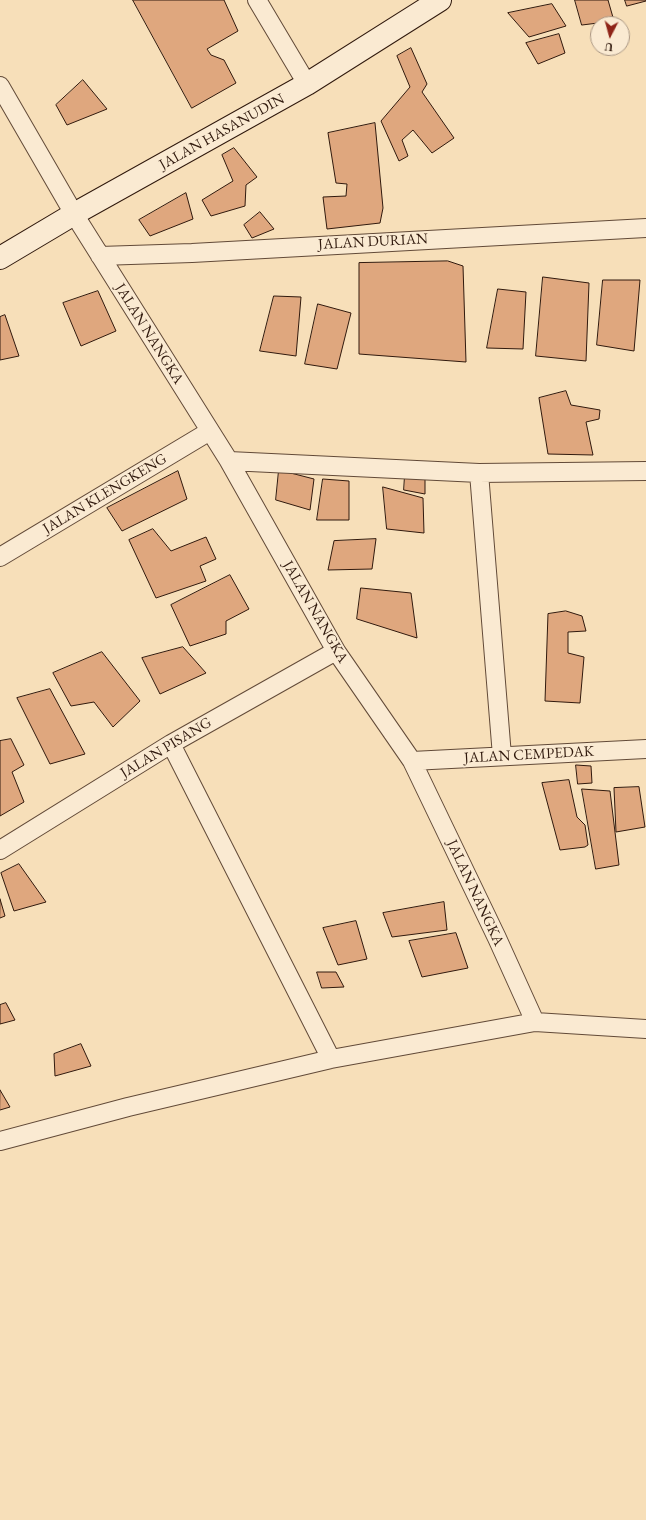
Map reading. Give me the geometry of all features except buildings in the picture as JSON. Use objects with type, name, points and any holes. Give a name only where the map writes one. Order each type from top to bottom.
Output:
[{"type":"main road","name":"JALAN HASANUDIN","points":[[0,258],[74,214],[307,84],[440,0]]},
{"type":"street","points":[[257,0],[307,84]]},
{"type":"street","name":"JALAN NANGKA","points":[[0,86],[74,214],[229,461],[336,651],[412,761],[497,938],[535,1022]]},
{"type":"street","name":"JALAN DURIAN","points":[[100,256],[192,253],[646,228]]},
{"type":"street","name":"JALAN KLENGKENG","points":[[0,557],[210,431]]},
{"type":"street","points":[[229,461],[479,474],[646,472]]},
{"type":"street","points":[[479,474],[502,756]]},
{"type":"street","name":"JALAN PISANG","points":[[0,850],[171,744],[336,651]]},
{"type":"street","points":[[171,744],[331,1059]]},
{"type":"street","name":"JALAN CEMPEDAK","points":[[412,761],[646,749]]},
{"type":"street","points":[[0,1141],[128,1107],[331,1059],[535,1022],[646,1029]]}]
